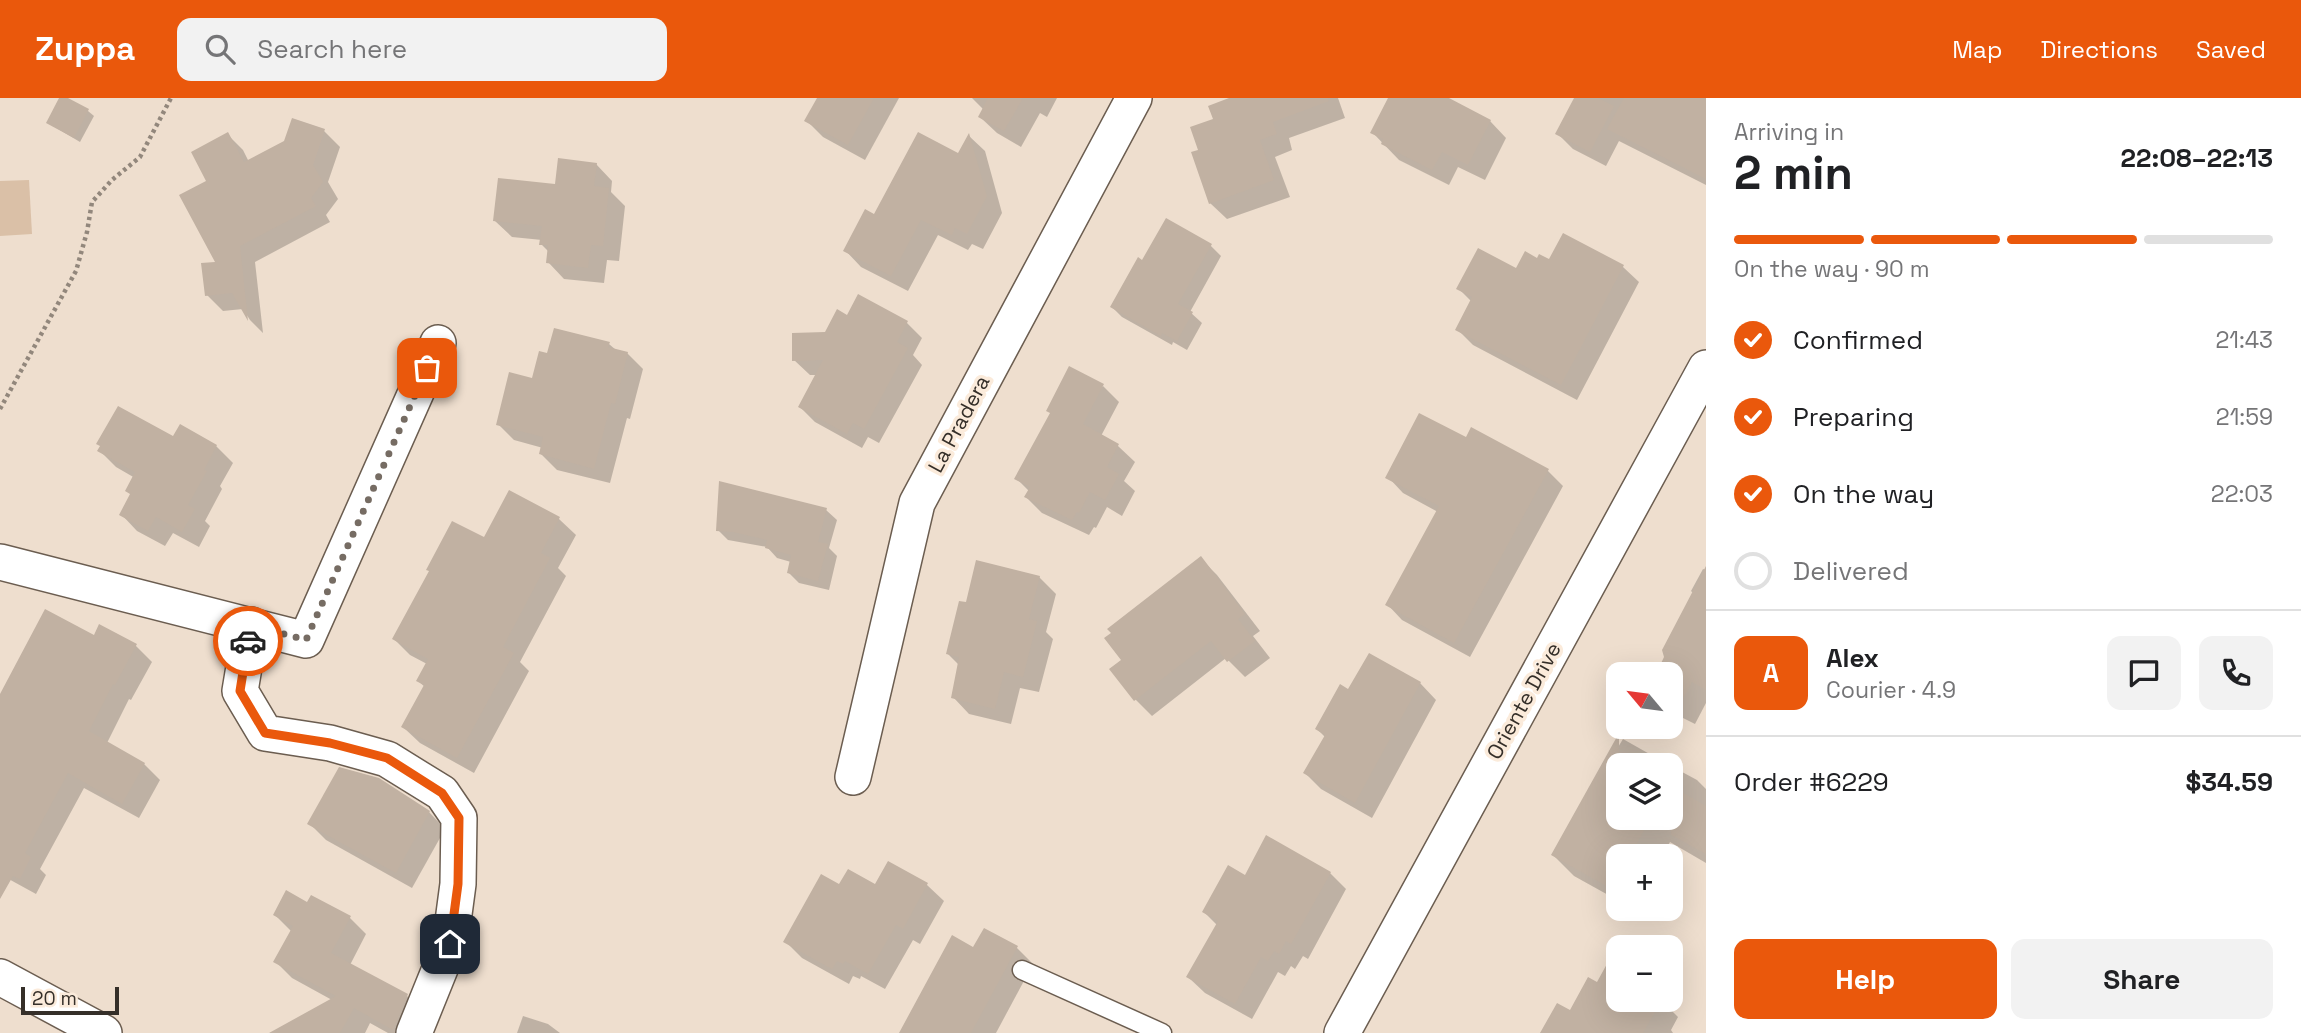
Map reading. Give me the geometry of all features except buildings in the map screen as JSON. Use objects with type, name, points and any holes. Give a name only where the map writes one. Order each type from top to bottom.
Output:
[{"type":"street","name":"La Pradera","points":[[853,777],[917,503],[1134,98]]},
{"type":"street","points":[[0,562],[306,640],[438,343]]},
{"type":"street","name":"Oriente Drive","points":[[1342,1033],[1706,368]]},
{"type":"street","points":[[251,625],[240,691],[265,733],[330,743],[387,758],[442,793],[459,818],[458,884],[450,944],[414,1033]]},
{"type":"street","points":[[0,977],[104,1033]]},
{"type":"lane","points":[[1022,970],[1161,1033]]},
{"type":"path","points":[[0,409],[76,271],[87,233],[92,202],[139,157],[171,98]]},
{"type":"shaded area","points":[[29,180],[32,234],[0,236],[0,181]]},
{"type":"way so far","points":[[248,641],[251,625],[306,640],[427,368]]},
{"type":"route","points":[[248,641],[240,691],[265,733],[330,743],[387,758],[442,793],[459,818],[458,884],[450,944]]}]
